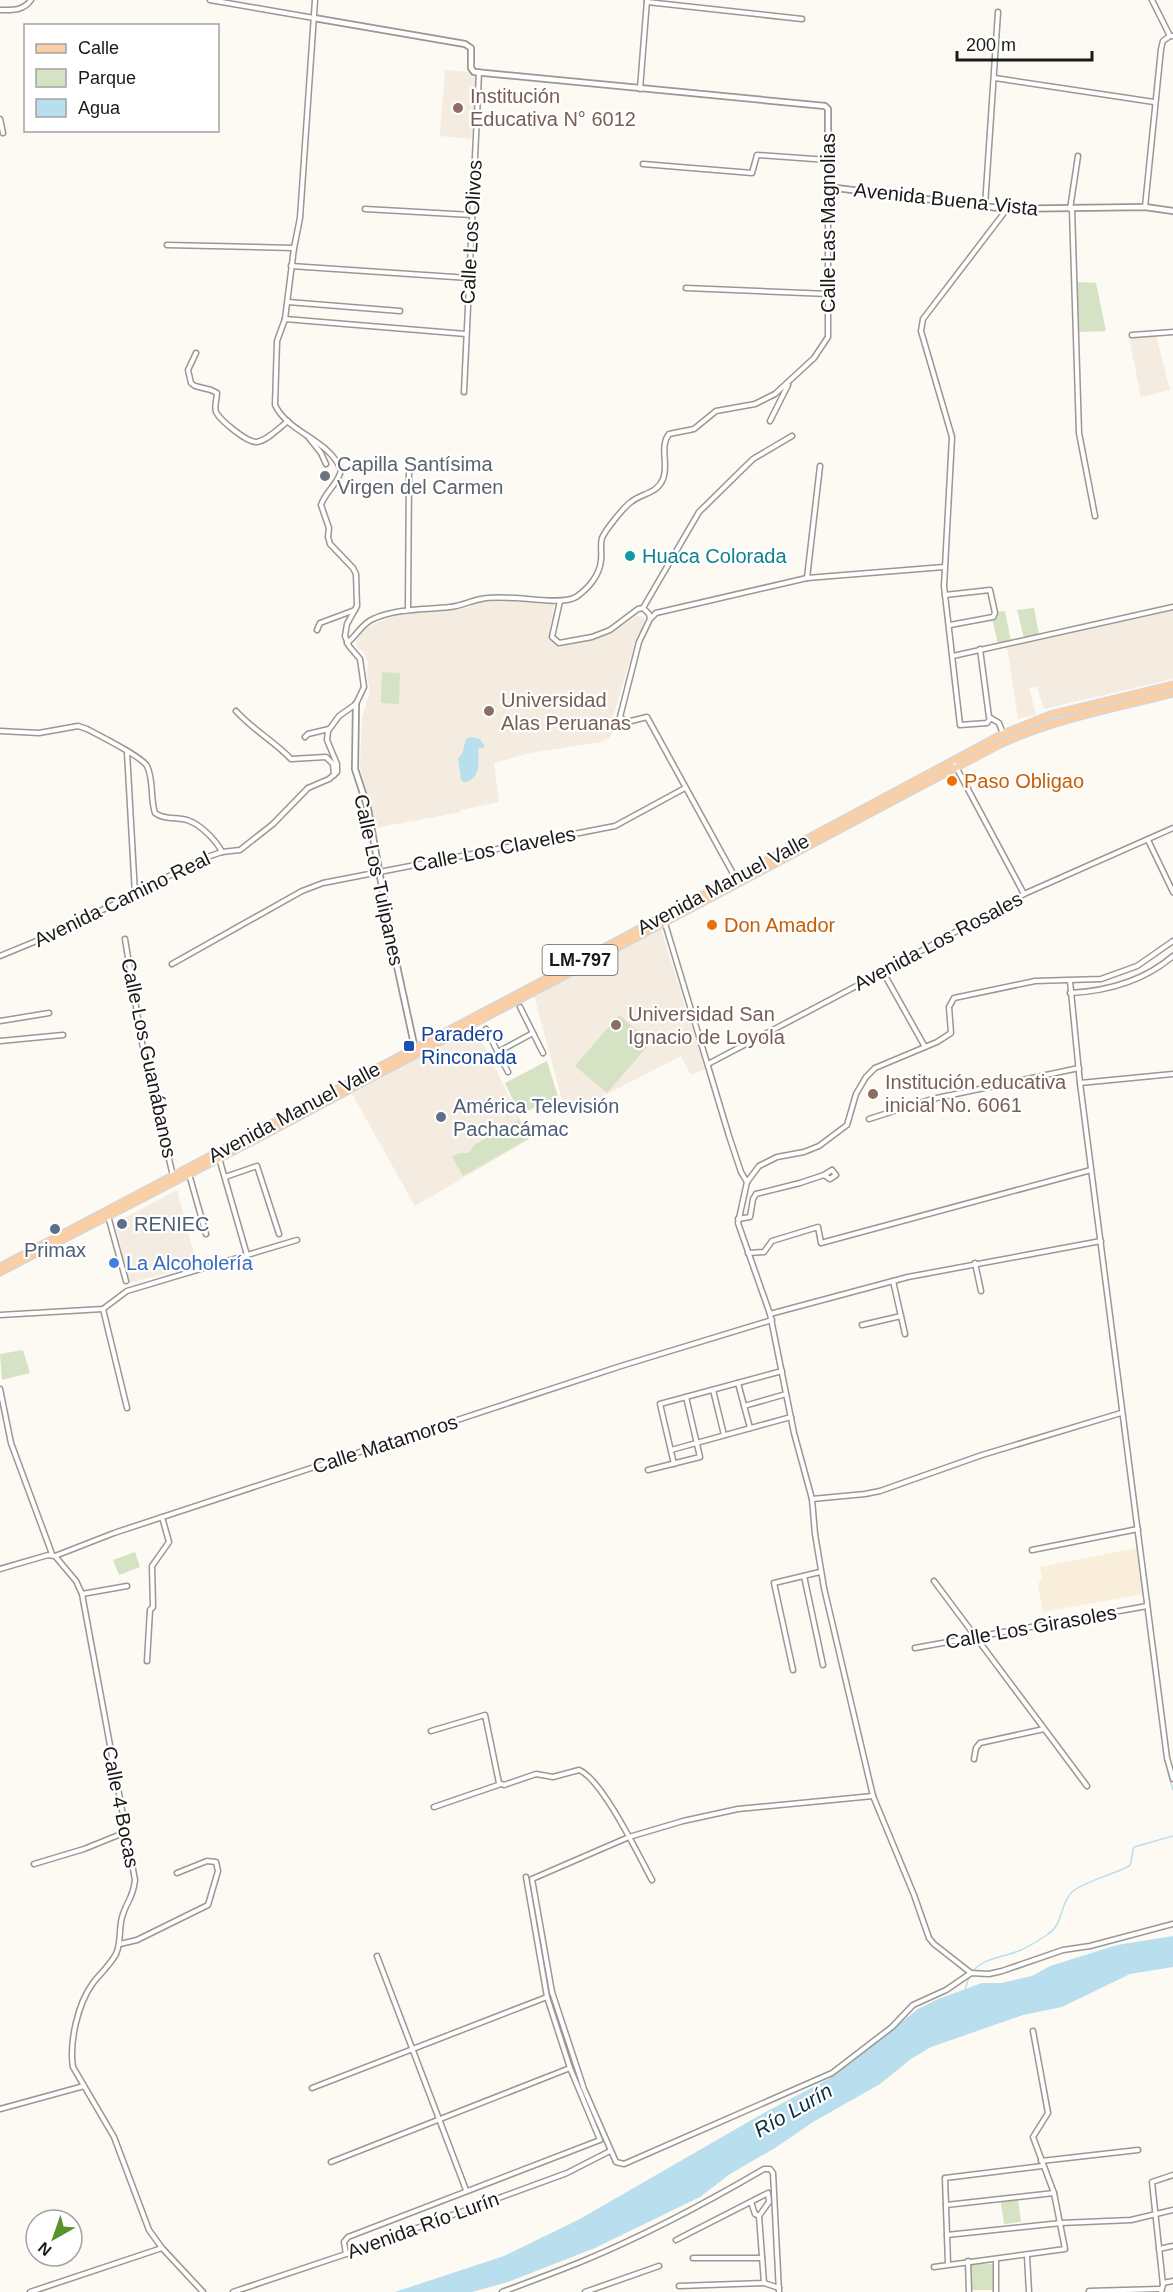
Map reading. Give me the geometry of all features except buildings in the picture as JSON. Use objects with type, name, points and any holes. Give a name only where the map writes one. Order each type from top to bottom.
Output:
[{"type":"main road","name":"Avenida Manuel Valle","points":[[0,1267],[189,1174],[954,764],[1003,734],[1053,714],[1173,685]]},
{"type":"main road","name":"Avenida Manuel Valle","points":[[954,764],[1029,731],[1062,720],[1173,693]]},
{"type":"main road","name":"Avenida Manuel Valle","points":[[0,1272],[173,1176],[415,1051]]},
{"type":"street","points":[[0,10],[19,9],[32,0]]},
{"type":"street","points":[[210,0],[465,44],[471,48],[471,68],[479,72],[640,89],[647,1],[802,19]]},
{"type":"street","points":[[315,0],[300,218],[291,266],[285,319],[277,341],[275,405],[298,432],[317,441],[340,468],[340,476],[324,496],[321,505],[329,528],[330,544],[356,574],[356,609],[347,624],[345,636],[347,643],[361,662],[364,687],[356,704],[339,717],[329,729],[327,740],[338,768],[334,776]]},
{"type":"street","points":[[1145,207],[1161,49],[1164,40],[1172,36],[1152,0]]},
{"type":"street","points":[[985,206],[998,12]]},
{"type":"street","name":"Calle Los Olivos","points":[[464,392],[479,72]]},
{"type":"street","points":[[995,78],[1154,102]]},
{"type":"street","name":"Calle Las Magnolias","points":[[640,89],[825,106],[828,109],[828,337],[814,357],[792,380]]},
{"type":"street","points":[[0,119],[3,133]]},
{"type":"street","points":[[643,164],[752,173],[757,155],[828,160]]},
{"type":"street","points":[[1078,156],[1071,209],[1079,433],[1095,516]]},
{"type":"street","name":"Avenida Buena Vista","points":[[828,187],[1007,208],[1145,207],[1173,211]]},
{"type":"street","points":[[990,719],[987,723],[960,725],[945,595],[944,567],[952,437],[921,331],[923,319],[1007,208]]},
{"type":"street","points":[[365,209],[472,215]]},
{"type":"street","points":[[167,245],[294,248]]},
{"type":"street","points":[[291,266],[469,278]]},
{"type":"street","points":[[686,288],[829,294]]},
{"type":"street","points":[[288,302],[400,311]]},
{"type":"street","points":[[285,319],[466,334]]},
{"type":"street","points":[[1132,334],[1173,332]]},
{"type":"street","points":[[196,353],[188,370],[191,382],[195,387],[217,393],[215,406],[217,414],[237,433],[250,442],[258,442],[288,421]]},
{"type":"street","points":[[770,421],[792,380]]},
{"type":"street","points":[[347,643],[355,637],[362,626],[374,619],[408,609],[448,608],[482,598],[560,601],[575,597],[597,574],[601,563],[602,538],[628,505],[658,487],[664,477],[664,443],[669,434],[694,429],[716,411],[754,404],[775,394],[792,380]]},
{"type":"street","points":[[307,436],[326,464]]},
{"type":"street","points":[[560,601],[552,637],[559,643],[592,637],[610,630],[638,609],[643,608],[699,512],[753,459],[792,436]]},
{"type":"street","points":[[807,578],[820,466]]},
{"type":"street","points":[[408,609],[409,471]]},
{"type":"street","points":[[736,880],[647,717],[627,722],[622,720],[620,713],[639,642],[650,619],[656,613],[807,578],[944,567]]},
{"type":"street","points":[[945,595],[990,590],[995,613],[993,617],[950,626]]},
{"type":"street","points":[[952,656],[1173,607]]},
{"type":"street","points":[[643,608],[649,614],[650,619]]},
{"type":"street","points":[[317,630],[320,622],[356,609]]},
{"type":"street","points":[[980,649],[990,719]]},
{"type":"street","name":"Calle Los Tulipanes","points":[[356,704],[355,769],[368,809],[415,1051]]},
{"type":"street","points":[[236,711],[256,732],[276,745],[291,759],[326,757],[334,767],[334,776]]},
{"type":"street","points":[[990,719],[999,723],[1003,734]]},
{"type":"street","points":[[0,731],[39,733],[78,726],[87,729],[140,758],[147,766],[155,813],[160,817],[188,820],[222,852]]},
{"type":"street","points":[[305,737],[308,734],[329,729]]},
{"type":"street","points":[[127,752],[135,894]]},
{"type":"street","points":[[954,764],[1024,894]]},
{"type":"street","name":"Avenida Camino Real","points":[[0,956],[51,935],[201,859],[222,852],[240,850],[273,824],[308,788],[334,776]]},
{"type":"street","name":"Calle Los Claveles","points":[[172,964],[302,891],[323,883],[615,826],[685,788]]},
{"type":"street","name":"Avenida Los Rosales","points":[[708,1064],[883,972],[1024,894],[1173,828]]},
{"type":"street","points":[[1148,840],[1173,892]]},
{"type":"street","points":[[663,919],[741,1172],[747,1182]]},
{"type":"street","name":"Calle Los Guanábanos","points":[[125,939],[142,1043],[173,1176]]},
{"type":"street","points":[[1173,940],[1137,966],[1101,979],[1035,981],[954,998],[949,1007],[951,1033],[925,1047],[875,1068],[866,1077],[856,1094],[847,1125],[812,1150],[789,1154],[766,1161],[759,1166],[747,1182],[738,1219],[772,1320],[791,1417],[812,1499],[820,1572],[873,1796],[911,1886],[929,1938],[971,1972],[989,1974],[1063,1950],[1090,1946],[1173,1924]]},
{"type":"street","points":[[1070,993],[1107,989],[1142,977],[1159,968],[1173,956]]},
{"type":"street","points":[[883,972],[925,1047]]},
{"type":"street","points":[[1070,981],[1080,1083],[1121,1413],[1167,1758],[1173,1779]]},
{"type":"street","points":[[520,1007],[543,1053]]},
{"type":"street","points":[[0,1021],[49,1013]]},
{"type":"street","points":[[486,1029],[508,1072]]},
{"type":"street","points":[[498,1052],[533,1032]]},
{"type":"street","points":[[0,1041],[63,1035]]},
{"type":"street","points":[[869,1119],[932,1099],[1079,1068]]},
{"type":"street","points":[[1080,1083],[1173,1074]]},
{"type":"street","points":[[219,1158],[246,1255]]},
{"type":"street","points":[[225,1177],[257,1166],[279,1234]]},
{"type":"street","points":[[748,1253],[764,1252],[772,1241],[818,1227],[821,1243],[1091,1170]]},
{"type":"street","points":[[189,1174],[206,1234]]},
{"type":"street","points":[[738,1219],[750,1217],[756,1194],[824,1175]]},
{"type":"street","points":[[108,1214],[126,1281]]},
{"type":"street","points":[[0,1315],[103,1309],[128,1291],[297,1240]]},
{"type":"street","points":[[770,1314],[893,1281],[975,1263],[1101,1240]]},
{"type":"street","points":[[975,1263],[981,1291]]},
{"type":"street","points":[[893,1281],[905,1334]]},
{"type":"street","points":[[103,1309],[127,1408]]},
{"type":"street","points":[[862,1325],[901,1316]]},
{"type":"street","name":"Calle Matamoros","points":[[0,1569],[53,1555],[621,1366],[772,1320]]},
{"type":"street","points":[[674,1464],[660,1404],[782,1371]]},
{"type":"street","points":[[738,1383],[750,1428]]},
{"type":"street","name":"Calle 4 Bocas","points":[[0,1389],[11,1443],[53,1555],[76,1581],[82,1594],[135,1880],[132,1898],[122,1917],[120,1944],[115,1955],[87,1992],[77,2017],[72,2061],[76,2074],[114,2137],[144,2220],[162,2248],[203,2292]]},
{"type":"street","points":[[713,1390],[724,1435]]},
{"type":"street","points":[[744,1406],[786,1394]]},
{"type":"street","points":[[648,1470],[700,1457],[686,1397]]},
{"type":"street","points":[[812,1499],[880,1491],[982,1455],[1121,1413]]},
{"type":"street","points":[[671,1450],[791,1417]]},
{"type":"street","points":[[147,1661],[150,1610],[153,1607],[152,1566],[169,1542],[162,1517]]},
{"type":"street","points":[[1032,1550],[1138,1529]]},
{"type":"street","points":[[793,1670],[774,1583],[820,1572]]},
{"type":"street","points":[[804,1576],[823,1665]]},
{"type":"street","points":[[934,1581],[1087,1786]]},
{"type":"street","points":[[82,1594],[127,1586]]},
{"type":"street","name":"Calle Los Girasoles","points":[[915,1648],[1148,1606]]},
{"type":"street","points":[[431,1731],[485,1715],[501,1784]]},
{"type":"street","points":[[974,1760],[976,1748],[980,1743],[1044,1729]]},
{"type":"street","points":[[434,1807],[536,1774],[553,1776],[581,1770],[596,1782],[652,1880]]},
{"type":"street","points":[[873,1796],[738,1809],[683,1821],[628,1837],[532,1879],[552,1992],[584,2089],[616,2162],[624,2164],[828,2075],[892,2027],[913,2005],[946,1990],[971,1972]]},
{"type":"street","points":[[34,1864],[84,1849],[126,1832]]},
{"type":"street","points":[[120,1944],[137,1940],[208,1905],[218,1870],[216,1862],[210,1860],[177,1873]]},
{"type":"street","points":[[346,2254],[344,2242],[348,2237],[600,2140],[570,2068],[547,1997],[526,1877]]},
{"type":"street","points":[[377,1956],[466,2190]]},
{"type":"street","points":[[312,2088],[547,1997]]},
{"type":"street","points":[[934,2267],[1064,2250],[1054,2193],[1041,2164],[1033,2136],[1048,2115],[1048,2109],[1033,2031]]},
{"type":"street","points":[[331,2162],[570,2068]]},
{"type":"street","points":[[0,2109],[84,2086]]},
{"type":"street","points":[[948,2264],[945,2178],[1137,2150]]},
{"type":"street","name":"Avenida Río Lurín","points":[[233,2292],[346,2254],[567,2173],[610,2151]]},
{"type":"street","points":[[501,2292],[584,2261],[633,2239],[704,2204],[764,2169],[770,2169],[773,2173],[779,2290],[764,2283],[680,2286]]},
{"type":"street","points":[[1089,2291],[1160,2290],[1163,2283],[1152,2181],[1173,2175]]},
{"type":"street","points":[[676,2240],[768,2193],[769,2202],[759,2216],[764,2283]]},
{"type":"street","points":[[946,2205],[1054,2193]]},
{"type":"street","points":[[751,2202],[755,2214],[759,2216]]},
{"type":"street","points":[[947,2235],[1061,2223],[1131,2220],[1173,2210]]},
{"type":"street","points":[[1159,2249],[1173,2246]]},
{"type":"street","points":[[30,2292],[162,2248]]},
{"type":"street","points":[[1027,2256],[1029,2292]]},
{"type":"street","points":[[693,2258],[762,2258]]},
{"type":"street","points":[[996,2260],[996,2292]]},
{"type":"street","points":[[968,2261],[969,2292]]},
{"type":"street","points":[[585,2292],[659,2266]]},
{"type":"street","points":[[1163,2283],[1173,2281]]},
{"type":"shaded area","name":"Institución Educativa N° 6012","points":[[445,70],[470,72],[476,80],[471,139],[440,136]]},
{"type":"shaded area","points":[[1156,336],[1170,390],[1141,397],[1129,337]]},
{"type":"shaded area","name":"Universidad Alas Peruanas","points":[[484,599],[550,602],[554,605],[549,638],[559,647],[608,635],[637,616],[644,617],[646,621],[636,639],[614,714],[612,734],[601,742],[530,753],[494,763],[499,802],[461,810],[461,812],[376,828],[360,767],[362,718],[370,692],[367,675],[368,662],[364,652],[357,647],[356,641],[363,629],[400,613],[468,608]]},
{"type":"shaded area","points":[[1173,609],[1173,679],[1044,709],[1037,687],[1029,688],[1036,715],[1018,719],[1007,647]]},
{"type":"shaded area","name":"Universidad San Ignacio de Loyola","points":[[661,929],[705,1069],[691,1075],[681,1056],[566,1115],[534,995]]},
{"type":"shaded area","points":[[475,1027],[530,1139],[415,1206],[352,1094]]},
{"type":"shaded area","points":[[177,1190],[197,1265],[129,1283],[115,1223]]},
{"type":"shaded area","points":[[1137,1548],[1143,1594],[1043,1612],[1038,1585],[1042,1576],[1040,1567]]},
{"type":"green space","points":[[1077,282],[1096,283],[1106,331],[1079,332]]},
{"type":"green space","points":[[1034,608],[1039,635],[1024,638],[1017,610]]},
{"type":"green space","points":[[1005,611],[1011,642],[998,644],[992,618],[995,612]]},
{"type":"green space","points":[[382,672],[400,673],[399,704],[381,703]]},
{"type":"green space","points":[[619,1015],[651,1042],[607,1093],[575,1066]]},
{"type":"green space","points":[[547,1061],[560,1103],[545,1109],[543,1104],[520,1114],[505,1083]]},
{"type":"green space","points":[[519,1120],[528,1139],[463,1176],[452,1157],[459,1153],[469,1153],[474,1145]]},
{"type":"green space","points":[[23,1350],[30,1373],[2,1380],[0,1354]]},
{"type":"green space","points":[[135,1552],[140,1567],[119,1575],[113,1560]]},
{"type":"green space","points":[[1018,2200],[1021,2222],[1004,2224],[1001,2202]]},
{"type":"green space","points":[[970,2263],[994,2264],[994,2290],[972,2290]]},
{"type":"water","points":[[471,737],[480,739],[485,747],[478,749],[476,774],[464,782],[461,780],[458,758],[462,754],[466,739]]},
{"type":"water","name":"Río Lurín","points":[[1173,1936],[1173,1967],[1130,1974],[1062,2007],[1023,2015],[931,2047],[911,2059],[880,2084],[813,2122],[775,2148],[730,2174],[700,2197],[595,2248],[508,2282],[472,2292],[395,2292],[504,2256],[578,2220],[762,2114],[830,2078],[918,2009],[938,1999],[982,1983],[1001,1983],[1032,1976],[1050,1966],[1117,1945]]},
{"type":"waterway","points":[[1168,1773],[1173,1790]]},
{"type":"waterway","points":[[971,1973],[986,1961],[1020,1950],[1048,1934],[1057,1925],[1065,1903],[1072,1892],[1130,1865],[1134,1847],[1173,1836]]},
{"type":"waterway","points":[[965,1990],[969,1977]]},
{"type":"place","name":"Institución Educativa N° 6012","points":[[458,108]]},
{"type":"place","name":"Capilla Santísima Virgen del Carmen","points":[[325,476]]},
{"type":"place","name":"Huaca Colorada","points":[[630,556]]},
{"type":"place","name":"Universidad Alas Peruanas","points":[[489,711]]},
{"type":"place","name":"Paso Obligao","points":[[952,781]]},
{"type":"place","name":"Don Amador","points":[[712,925]]},
{"type":"place","name":"Universidad San Ignacio de Loyola","points":[[616,1025]]},
{"type":"place","name":"Paradero Rinconada","points":[[409,1046]]},
{"type":"place","name":"Institución educativa inicial No. 6061","points":[[873,1094]]},
{"type":"place","name":"América Televisión Pachacámac","points":[[441,1117]]},
{"type":"place","name":"RENIEC","points":[[122,1224]]},
{"type":"place","name":"Primax","points":[[55,1229]]},
{"type":"place","name":"La Alcoholería","points":[[114,1263]]}]
